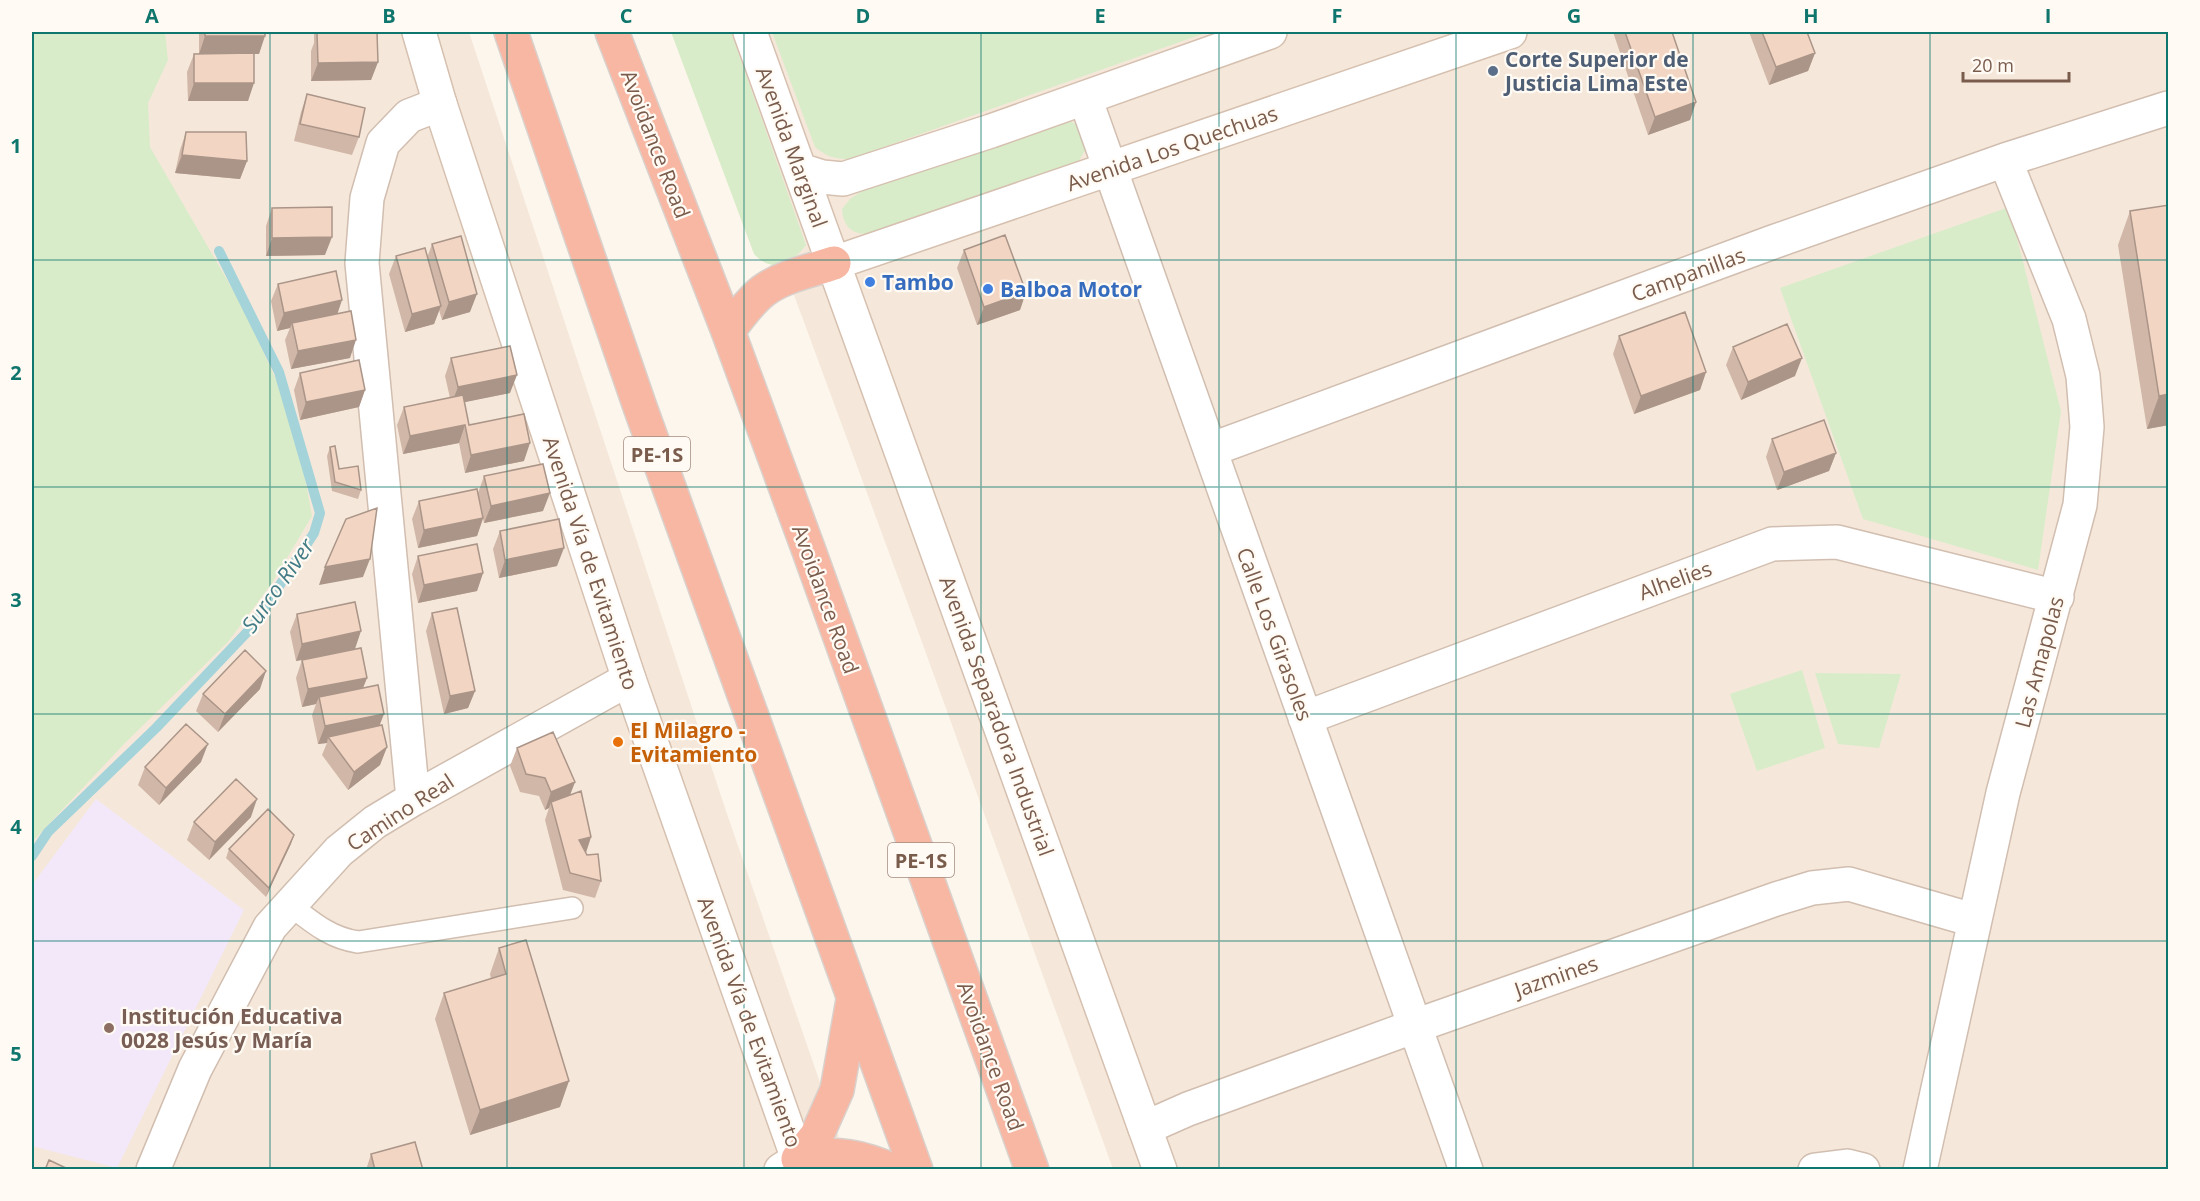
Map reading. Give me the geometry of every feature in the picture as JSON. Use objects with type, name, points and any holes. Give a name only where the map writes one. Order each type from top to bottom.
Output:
[{"type":"highway","name":"PE-1S","points":[[511,32],[640,407],[916,1170]]},
{"type":"highway","name":"Avoidance Road","points":[[612,32],[728,331],[1032,1170]]},
{"type":"highway","points":[[728,331],[747,306],[779,281],[834,263]]},
{"type":"highway","points":[[789,1164],[817,1135],[837,1090],[854,998]]},
{"type":"highway","points":[[789,1164],[829,1154],[857,1156],[882,1166],[884,1170]]},
{"type":"street","name":"Avenida Vía de Evitamiento","points":[[419,32],[440,104],[789,1164]]},
{"type":"street","name":"Avenida Marginal","points":[[750,32],[834,263]]},
{"type":"street","points":[[800,170],[822,177],[843,179],[991,131],[1270,32]]},
{"type":"street","name":"Avenida Los Quechuas","points":[[834,263],[1510,32]]},
{"type":"street","name":"Calle Los Girasoles","points":[[1084,98],[1466,1170]]},
{"type":"street","points":[[413,799],[362,263],[367,198],[383,143],[409,116],[440,104]]},
{"type":"street","name":"Campanillas","points":[[1210,450],[1773,242],[2005,160],[2169,108]]},
{"type":"street","name":"Las Amapolas","points":[[1920,1170],[1973,920],[2003,793],[2080,505],[2087,427],[2083,376],[2069,319],[2005,160]]},
{"type":"street","name":"Avenida Separadora Industrial","points":[[834,263],[1160,1170]]},
{"type":"street","name":"Alhelies","points":[[1305,718],[1772,544],[1837,542],[2057,597]]},
{"type":"street","name":"Camino Real","points":[[153,1170],[195,1069],[270,927],[339,851],[375,822],[413,799],[628,679]]},
{"type":"street","name":"Jazmines","points":[[1145,1128],[1188,1109],[1415,1026],[1812,888],[1849,884],[1973,920]]},
{"type":"street","points":[[1815,1170],[1847,1166],[1863,1170]]},
{"type":"lane","points":[[290,905],[328,934],[358,942],[572,908]]},
{"type":"shaded area","points":[[32,32],[469,32],[726,811],[850,1169],[32,1169]]},
{"type":"shaded area","points":[[697,32],[2168,32],[2168,1169],[1113,1169]]},
{"type":"shaded area","name":"Institución Educativa 0028 Jesús y María","points":[[96,799],[244,910],[117,1168],[32,1146],[32,885]]},
{"type":"green space","points":[[32,32],[165,32],[168,60],[148,103],[150,147],[244,309],[281,391],[302,462],[312,516],[272,583],[228,642],[125,743],[32,842]]},
{"type":"green space","points":[[671,32],[731,32],[806,245],[794,257],[782,264],[768,264],[754,254]]},
{"type":"green space","points":[[772,32],[1208,32],[850,159],[840,159],[831,157],[815,147]]},
{"type":"green space","points":[[1070,121],[1079,126],[1087,147],[1078,162],[891,231],[866,234],[847,226],[842,209],[850,199],[862,191]]},
{"type":"green space","points":[[2009,207],[2061,411],[2038,570],[1863,519],[1780,288]]},
{"type":"green space","points":[[1802,670],[1825,748],[1757,771],[1730,694]]},
{"type":"green space","points":[[1815,673],[1901,674],[1879,748],[1838,744]]},
{"type":"building","points":[[205,32],[265,32],[265,36],[205,36]]},
{"type":"building","points":[[1625,32],[1672,32],[1696,102],[1655,117]]},
{"type":"building","points":[[1762,32],[1807,32],[1815,53],[1776,67]]},
{"type":"building","points":[[317,33],[377,33],[378,62],[318,63]]},
{"type":"building","points":[[254,53],[254,83],[194,83],[194,54]]},
{"type":"building","points":[[307,94],[365,108],[359,137],[300,124]]},
{"type":"building","points":[[186,132],[246,132],[247,161],[182,155]]},
{"type":"building","points":[[2169,205],[2169,394],[2159,396],[2130,211]]},
{"type":"building","points":[[332,207],[332,237],[272,238],[272,208]]},
{"type":"building","points":[[1005,235],[1026,292],[984,307],[964,250]]},
{"type":"building","points":[[461,236],[477,294],[449,302],[432,244]]},
{"type":"building","points":[[425,248],[441,306],[412,314],[396,256]]},
{"type":"building","points":[[336,271],[342,300],[284,313],[278,284]]},
{"type":"building","points":[[351,311],[356,340],[298,351],[292,323]]},
{"type":"building","points":[[1685,312],[1706,372],[1641,396],[1619,336]]},
{"type":"building","points":[[1787,324],[1802,358],[1748,382],[1733,347]]},
{"type":"building","points":[[510,346],[517,375],[458,387],[451,358]]},
{"type":"building","points":[[359,360],[365,390],[306,402],[300,373]]},
{"type":"building","points":[[463,395],[469,425],[524,414],[530,443],[471,455],[465,425],[410,436],[404,407]]},
{"type":"building","points":[[1824,420],[1836,453],[1784,472],[1772,439]]},
{"type":"building","points":[[335,446],[339,469],[358,466],[361,490],[335,482],[330,447]]},
{"type":"building","points":[[543,464],[550,493],[491,506],[484,476]]},
{"type":"building","points":[[477,489],[483,518],[424,530],[419,501]]},
{"type":"building","points":[[377,508],[370,559],[325,567],[346,519]]},
{"type":"building","points":[[559,519],[564,548],[505,560],[500,531]]},
{"type":"building","points":[[477,544],[483,573],[424,585],[418,556]]},
{"type":"building","points":[[355,602],[361,631],[302,644],[297,614]]},
{"type":"building","points":[[457,608],[475,691],[450,696],[432,613]]},
{"type":"building","points":[[361,648],[367,678],[308,689],[302,660]]},
{"type":"building","points":[[245,650],[266,671],[225,714],[203,694]]},
{"type":"building","points":[[378,685],[384,714],[325,726],[319,697]]},
{"type":"building","points":[[186,724],[208,744],[166,788],[145,767]]},
{"type":"building","points":[[382,725],[387,747],[354,772],[328,737]]},
{"type":"building","points":[[553,732],[575,782],[551,792],[545,778],[526,774],[517,748]]},
{"type":"building","points":[[236,779],[257,799],[215,842],[194,822]]},
{"type":"building","points":[[581,791],[591,837],[579,840],[587,855],[598,854],[601,881],[570,873],[551,802]]},
{"type":"building","points":[[268,809],[294,835],[269,888],[229,849]]},
{"type":"building","points":[[526,940],[569,1081],[480,1110],[444,993],[506,974],[499,948]]},
{"type":"building","points":[[415,1142],[423,1170],[375,1170],[371,1154]]},
{"type":"building","points":[[49,1160],[70,1170],[45,1170]]},
{"type":"waterway","name":"Surco River","points":[[32,856],[48,832],[156,728],[253,626],[314,533],[320,513],[279,372],[219,251]]},
{"type":"place","name":"Corte Superior de Justicia Lima Este","points":[[1493,71]]},
{"type":"place","name":"Tambo","points":[[870,282]]},
{"type":"place","name":"Balboa Motor","points":[[988,289]]},
{"type":"place","name":"El Milagro - Evitamiento","points":[[618,742]]},
{"type":"place","name":"Institución Educativa 0028 Jesús y María","points":[[109,1028]]}]
